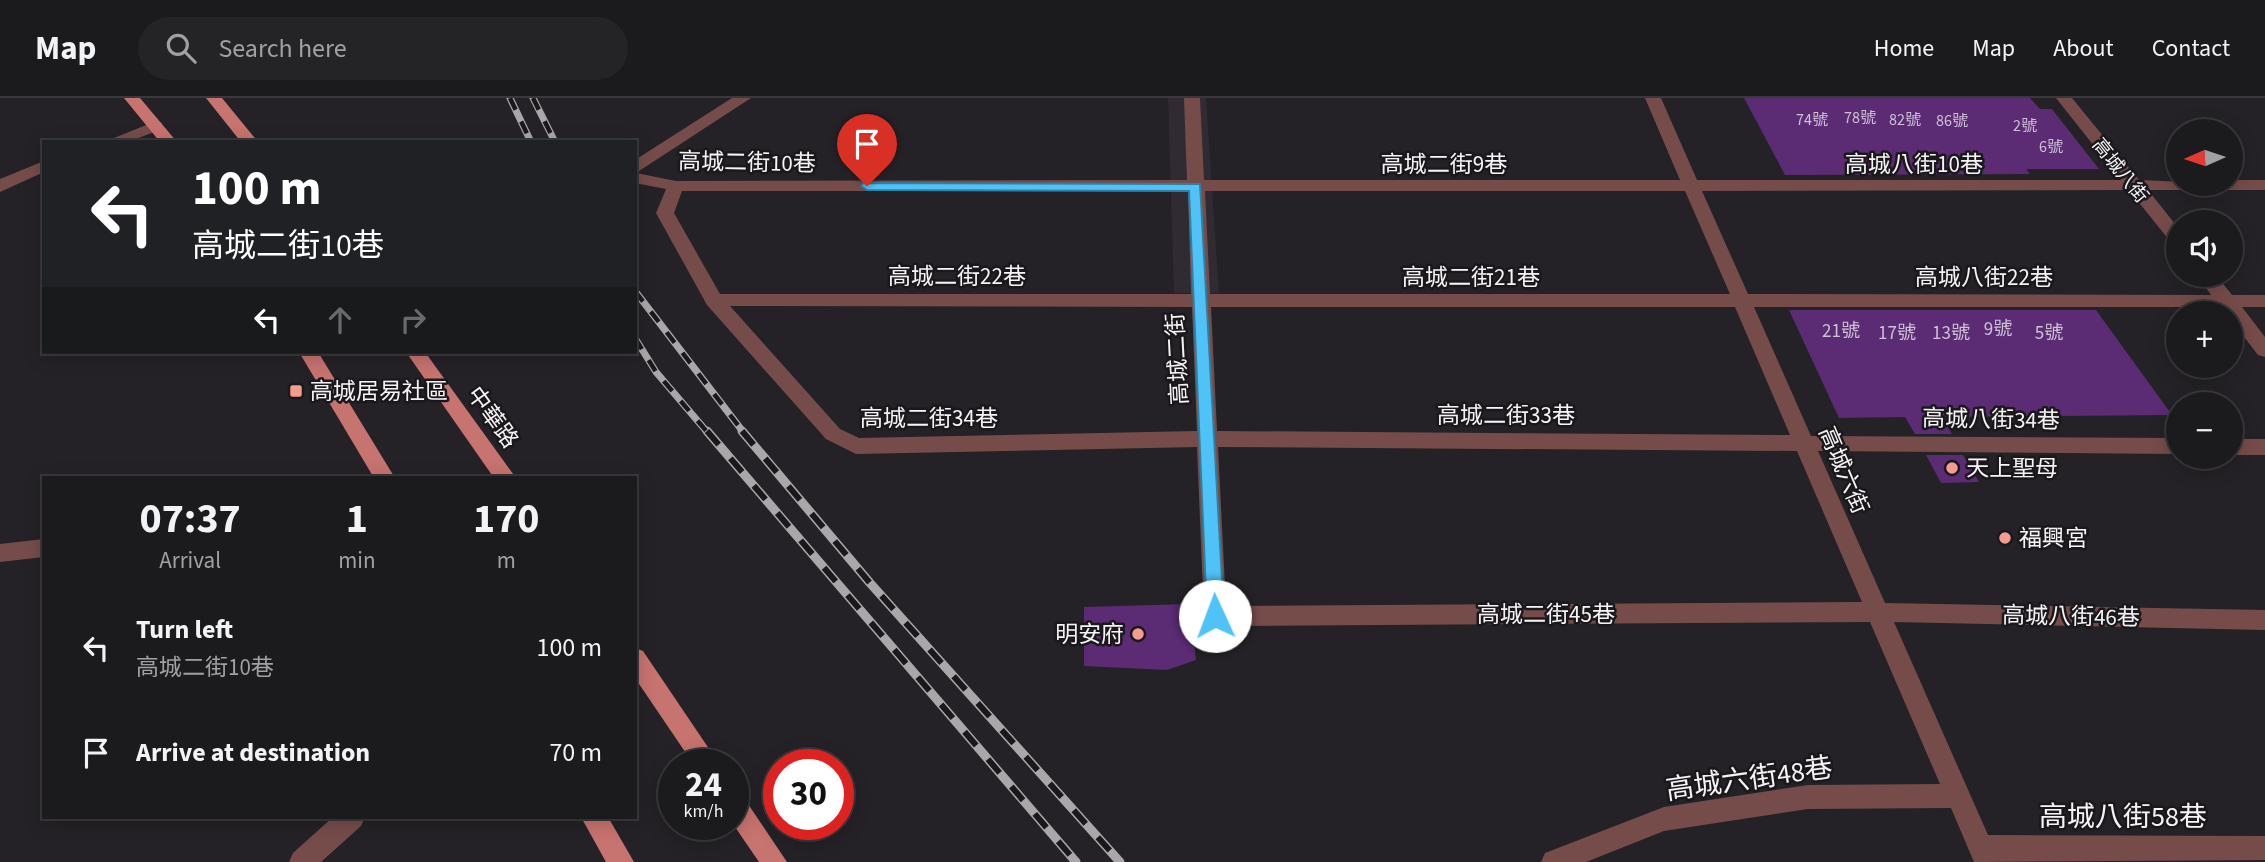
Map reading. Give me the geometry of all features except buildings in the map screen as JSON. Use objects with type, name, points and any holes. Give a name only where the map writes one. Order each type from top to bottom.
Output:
[{"type":"main road","points":[[132,98],[167,140]]},
{"type":"main road","points":[[214,98],[248,140]]},
{"type":"main road","points":[[309,354],[384,476]]},
{"type":"main road","name":"中華路","points":[[416,354],[505,476]]},
{"type":"main road","points":[[637,661],[697,749]]},
{"type":"main road","points":[[595,819],[621,862]]},
{"type":"main road","points":[[749,826],[774,862]]},
{"type":"street","points":[[637,167],[743,98]]},
{"type":"street","name":"高城二街","points":[[1192,98],[1215,616]]},
{"type":"street","name":"高城六街","points":[[1653,98],[1984,855]]},
{"type":"street","name":"高城八街","points":[[2064,98],[2166,225]]},
{"type":"street","points":[[118,140],[156,126]]},
{"type":"street","points":[[0,187],[16,176],[42,167]]},
{"type":"street","name":"高城二街10巷","points":[[637,177],[676,186],[1196,187]]},
{"type":"street","name":"高城八街10巷","points":[[1692,188],[2265,185]]},
{"type":"street","name":"高城二街34巷","points":[[676,186],[665,213],[713,300],[833,433],[856,446],[1208,439]]},
{"type":"street","name":"高城二街9巷","points":[[1196,187],[1692,188]]},
{"type":"street","points":[[2216,287],[2227,301]]},
{"type":"street","name":"高城二街22巷","points":[[713,300],[1200,301]]},
{"type":"street","name":"高城二街21巷","points":[[1200,301],[1742,302]]},
{"type":"street","name":"高城八街22巷","points":[[1742,302],[2166,301]]},
{"type":"street","name":"高城八街22巷","points":[[2243,301],[2265,301]]},
{"type":"street","points":[[2243,322],[2265,350]]},
{"type":"street","name":"高城二街33巷","points":[[1208,439],[1803,441]]},
{"type":"street","name":"高城八街34巷","points":[[1803,441],[2166,446]]},
{"type":"street","points":[[2243,447],[2265,447]]},
{"type":"street","points":[[0,553],[42,548]]},
{"type":"street","name":"高城二街45巷","points":[[1215,616],[1877,612]]},
{"type":"street","name":"高城八街46巷","points":[[1877,612],[2265,620]]},
{"type":"street","name":"高城六街48巷","points":[[1554,862],[1664,819],[1808,797],[1959,796]]},
{"type":"street","points":[[302,862],[350,819]]},
{"type":"street","name":"高城八街58巷","points":[[1984,855],[2265,848]]},
{"type":"shaded area","points":[[1168,98],[1206,98],[1219,293],[1174,293]]},
{"type":"railway","points":[[510,98],[530,140]]},
{"type":"railway","points":[[533,98],[554,140]]},
{"type":"railway","points":[[637,294],[744,433]]},
{"type":"railway","points":[[637,341],[656,372],[708,433]]},
{"type":"railway","points":[[707,431],[1076,862]]},
{"type":"railway","points":[[742,431],[870,583],[1120,862]]},
{"type":"place","name":"高城居易社區","points":[[296,391]]},
{"type":"place","name":"天上聖母","points":[[1952,468]]},
{"type":"place","name":"福興宮","points":[[2005,538]]},
{"type":"place","name":"明安府","points":[[1138,634]]},
{"type":"route","points":[[867,186],[1196,187],[1215,616]]}]
